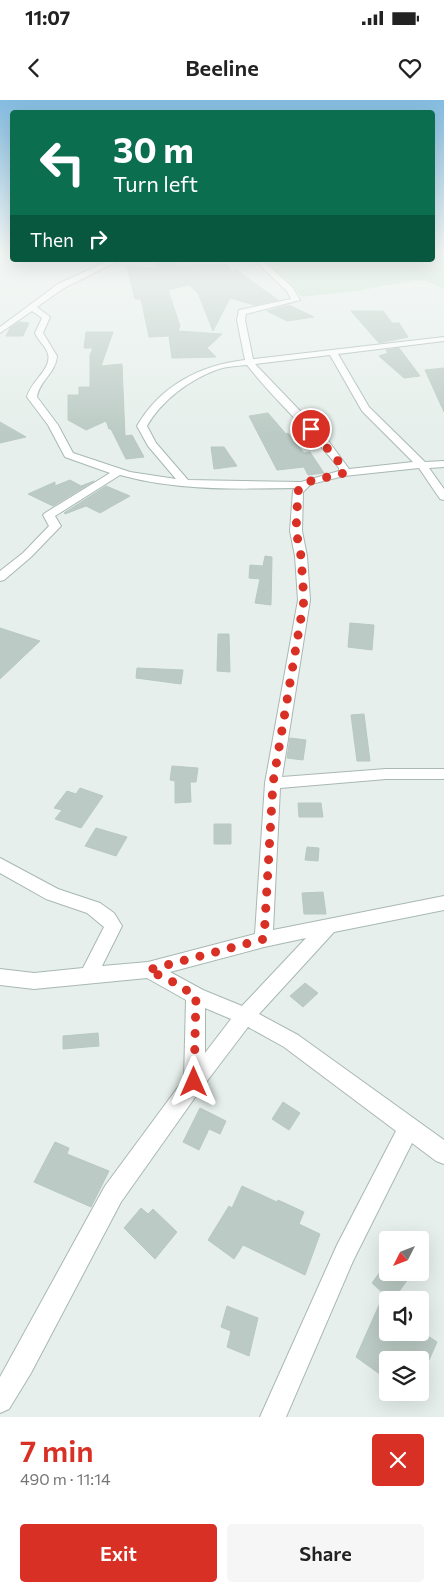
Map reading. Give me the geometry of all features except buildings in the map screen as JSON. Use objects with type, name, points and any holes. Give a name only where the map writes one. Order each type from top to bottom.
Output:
[{"type":"street","points":[[0,331],[25,312]]},
{"type":"street","points":[[40,312],[44,315],[44,325],[39,333],[53,358],[49,369],[32,392],[32,397],[53,425],[69,455],[118,472],[185,483],[247,486],[303,485],[344,473],[397,466],[444,464]]},
{"type":"street","points":[[242,312],[243,334],[250,363],[261,378],[323,442],[344,468],[344,473]]},
{"type":"street","points":[[185,483],[152,444],[142,426],[144,420],[171,393],[202,373],[220,366],[444,339]]},
{"type":"street","points":[[332,353],[365,409],[422,465],[444,497]]},
{"type":"street","points":[[0,577],[27,555],[54,526],[55,523],[50,520],[49,514],[118,472]]},
{"type":"street","points":[[264,939],[273,783],[304,600],[302,563],[296,531],[298,491],[303,485]]},
{"type":"street","points":[[273,783],[386,774],[444,774]]},
{"type":"street","points":[[0,865],[52,894],[94,908],[107,916],[113,926],[88,976]]},
{"type":"street","points":[[0,977],[34,981],[148,970],[264,939],[444,903]]},
{"type":"street","points":[[0,1400],[22,1364],[113,1194],[194,1082],[245,1016],[329,926]]},
{"type":"street","points":[[148,970],[196,996],[245,1016],[291,1041],[444,1153]]},
{"type":"street","points":[[194,1082],[196,996]]},
{"type":"street","points":[[273,1417],[344,1253],[409,1127]]},
{"type":"route","points":[[194,1082],[196,996],[148,970],[264,939],[273,783],[304,600],[304,579],[296,531],[298,491],[307,482],[344,473],[344,468],[311,429]]}]
